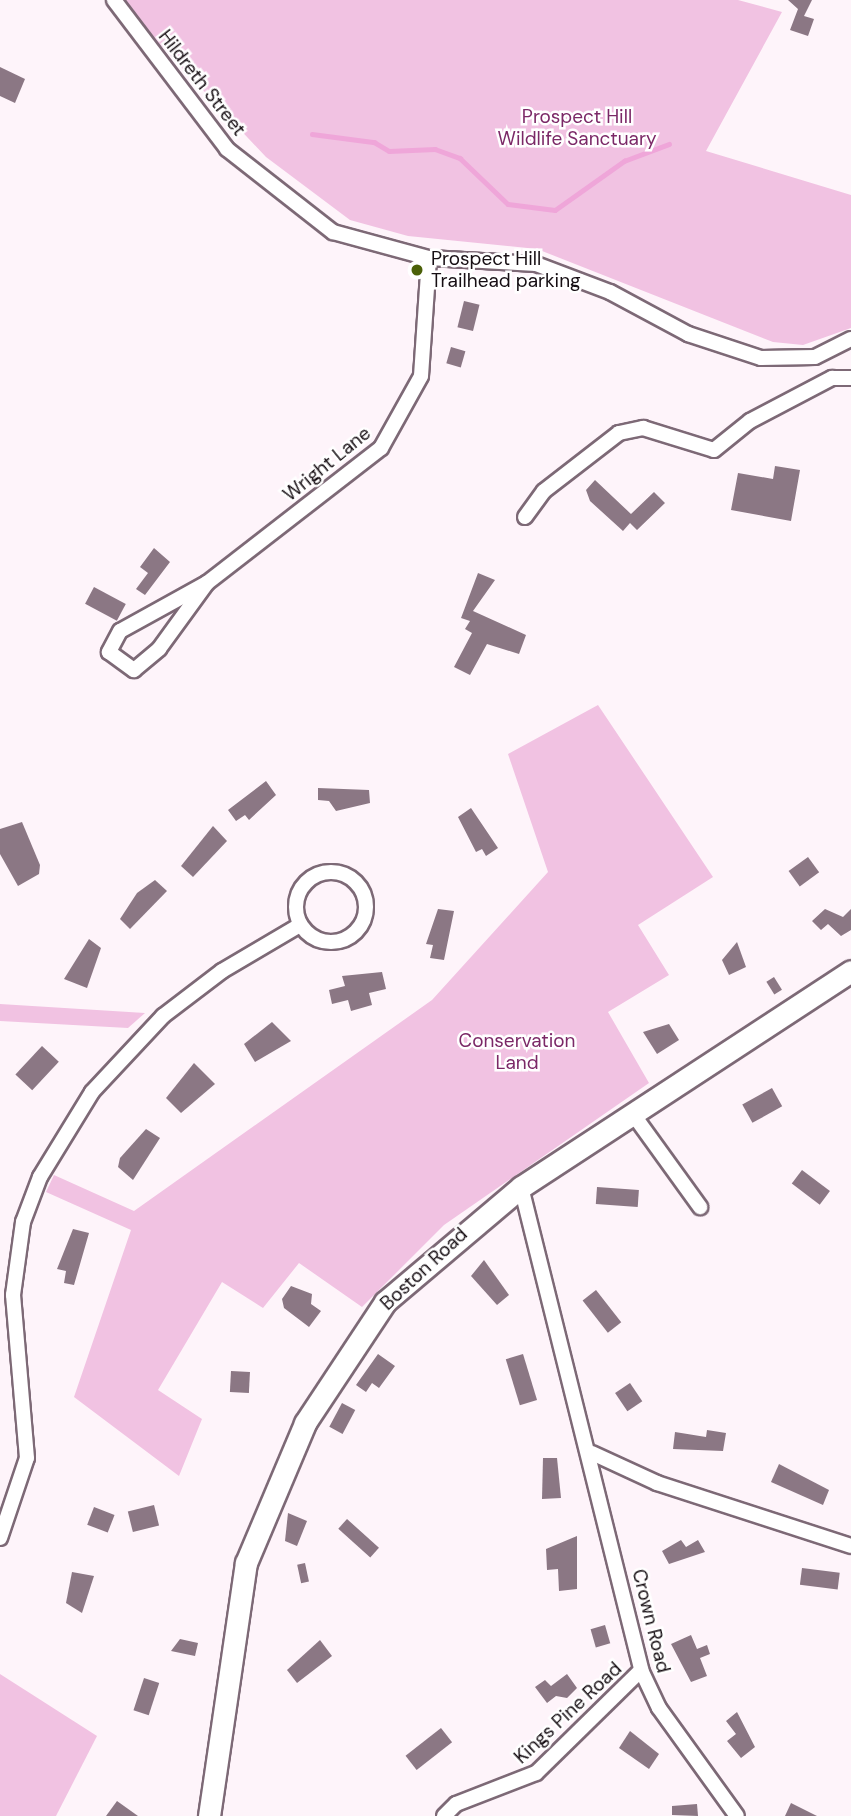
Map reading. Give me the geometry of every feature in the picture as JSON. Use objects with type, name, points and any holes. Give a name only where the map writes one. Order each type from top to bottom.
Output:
[{"type":"main road","name":"Boston Road","points":[[209,1816],[246,1563],[305,1423],[384,1303],[521,1187],[851,971]]},
{"type":"street","name":"Hildreth Street","points":[[114,0],[227,149],[295,207],[349,239],[429,258],[536,264],[610,292],[688,334],[761,358],[815,357],[851,339]]},
{"type":"street","name":"Wright Lane","points":[[207,583],[167,640],[134,670],[109,652],[120,631],[207,583],[355,470],[396,429],[421,376],[429,258]]},
{"type":"street","points":[[525,517],[544,491],[619,433],[643,429],[714,450],[750,421],[832,378],[851,378]]},
{"type":"street","points":[[340,872],[362,890],[365,914],[348,937],[324,942],[300,925],[296,898],[313,876],[340,872]]},
{"type":"street","points":[[0,1538],[27,1458],[13,1295],[23,1222],[40,1177],[92,1091],[155,1024],[222,971],[300,925]]},
{"type":"street","points":[[633,1114],[700,1207]]},
{"type":"street","name":"Crown Road","points":[[521,1187],[592,1453],[641,1670],[659,1708],[737,1816]]},
{"type":"street","points":[[592,1453],[657,1483],[851,1546]]},
{"type":"street","name":"Kings Pine Road","points":[[444,1816],[456,1804],[536,1773],[641,1670]]},
{"type":"green space","name":"Prospect Hill Wildlife Sanctuary","points":[[118,0],[738,0],[782,12],[706,151],[851,195],[851,328],[803,345],[773,342],[537,249],[408,236],[350,220],[266,157]]},
{"type":"green space","name":"Conservation Land","points":[[598,705],[713,877],[638,925],[669,975],[608,1012],[649,1083],[444,1225],[362,1307],[299,1263],[263,1308],[222,1282],[158,1390],[202,1419],[179,1476],[74,1397],[131,1230],[46,1192],[54,1175],[134,1211],[432,1000],[548,872],[508,754]]},
{"type":"green space","points":[[0,1004],[145,1013],[128,1028],[0,1021]]},
{"type":"green space","points":[[0,1674],[97,1736],[56,1816],[0,1816]]},
{"type":"building","points":[[788,0],[812,0],[804,16],[814,19],[808,36],[790,30],[798,9]]},
{"type":"building","points":[[0,67],[25,79],[15,103],[0,96]]},
{"type":"building","points":[[464,301],[480,305],[473,331],[457,327]]},
{"type":"building","points":[[451,347],[465,351],[461,367],[446,363]]},
{"type":"building","points":[[775,466],[800,470],[791,521],[731,510],[738,473],[773,479]]},
{"type":"building","points":[[595,480],[631,514],[654,492],[665,503],[637,530],[630,523],[623,531],[590,501],[586,490]]},
{"type":"building","points":[[154,548],[170,562],[145,595],[136,589],[148,573],[140,567]]},
{"type":"building","points":[[478,573],[495,580],[473,611],[526,635],[519,654],[487,644],[470,675],[454,667],[472,633],[465,629],[470,621],[461,618]]},
{"type":"building","points":[[94,587],[126,604],[117,621],[85,604]]},
{"type":"building","points":[[266,781],[276,795],[249,820],[245,815],[236,821],[228,810]]},
{"type":"building","points":[[318,788],[369,790],[370,803],[336,811],[329,801],[318,800]]},
{"type":"building","points":[[471,808],[498,848],[486,856],[482,849],[476,852],[458,817]]},
{"type":"building","points":[[22,822],[40,865],[39,874],[18,886],[0,854],[0,829]]},
{"type":"building","points":[[213,826],[227,841],[193,877],[181,866]]},
{"type":"building","points":[[808,857],[819,872],[800,886],[789,871]]},
{"type":"building","points":[[155,880],[167,891],[130,929],[120,919],[137,893]]},
{"type":"building","points":[[438,909],[454,911],[444,960],[430,958],[433,945],[426,944]]},
{"type":"building","points":[[825,909],[843,917],[851,909],[851,930],[841,936],[828,924],[821,930],[812,921]]},
{"type":"building","points":[[89,939],[101,948],[87,988],[64,979]]},
{"type":"building","points":[[737,942],[746,967],[729,975],[722,960]]},
{"type":"building","points":[[382,972],[386,989],[369,993],[372,1005],[351,1011],[348,1000],[332,1004],[329,990],[345,986],[342,976]]},
{"type":"building","points":[[774,977],[782,990],[774,994],[766,982]]},
{"type":"building","points":[[272,1022],[291,1041],[255,1062],[244,1044]]},
{"type":"building","points":[[669,1024],[679,1040],[657,1054],[643,1032]]},
{"type":"building","points":[[42,1046],[59,1062],[32,1090],[15,1075]]},
{"type":"building","points":[[194,1063],[215,1084],[181,1113],[166,1098]]},
{"type":"building","points":[[772,1088],[782,1106],[752,1123],[742,1104]]},
{"type":"building","points":[[146,1129],[160,1138],[133,1180],[118,1167],[120,1158]]},
{"type":"building","points":[[802,1170],[830,1191],[820,1205],[792,1184]]},
{"type":"building","points":[[597,1187],[639,1190],[638,1207],[596,1204]]},
{"type":"building","points":[[73,1229],[89,1233],[74,1285],[64,1283],[66,1271],[57,1269]]},
{"type":"building","points":[[484,1260],[509,1295],[497,1305],[471,1276]]},
{"type":"building","points":[[291,1286],[312,1294],[311,1304],[321,1311],[309,1327],[284,1308],[282,1299]]},
{"type":"building","points":[[596,1290],[621,1322],[608,1333],[583,1300]]},
{"type":"building","points":[[378,1354],[395,1366],[379,1388],[372,1383],[366,1392],[356,1385]]},
{"type":"building","points":[[523,1354],[537,1400],[520,1405],[506,1359]]},
{"type":"building","points":[[231,1371],[250,1372],[249,1393],[230,1392]]},
{"type":"building","points":[[630,1383],[642,1401],[627,1411],[615,1393]]},
{"type":"building","points":[[342,1403],[355,1410],[343,1434],[329,1427]]},
{"type":"building","points":[[707,1430],[726,1433],[723,1451],[673,1449],[675,1432],[706,1437]]},
{"type":"building","points":[[543,1458],[557,1458],[561,1498],[542,1499]]},
{"type":"building","points":[[779,1464],[829,1490],[823,1505],[771,1482]]},
{"type":"building","points":[[154,1505],[159,1525],[133,1532],[128,1512]]},
{"type":"building","points":[[94,1507],[115,1515],[108,1533],[87,1525]]},
{"type":"building","points":[[288,1513],[307,1521],[297,1546],[285,1541]]},
{"type":"building","points":[[347,1519],[379,1548],[370,1557],[338,1529]]},
{"type":"building","points":[[577,1536],[577,1589],[559,1591],[558,1569],[547,1570],[546,1549]]},
{"type":"building","points":[[681,1540],[686,1547],[698,1540],[705,1552],[669,1564],[662,1551]]},
{"type":"building","points":[[305,1563],[309,1582],[301,1583],[297,1565]]},
{"type":"building","points":[[802,1568],[840,1573],[838,1590],[800,1585]]},
{"type":"building","points":[[72,1572],[94,1576],[82,1613],[66,1603]]},
{"type":"building","points":[[605,1625],[610,1643],[596,1647],[591,1629]]},
{"type":"building","points":[[691,1635],[697,1649],[707,1645],[710,1654],[700,1658],[707,1676],[691,1682],[671,1644]]},
{"type":"building","points":[[180,1639],[198,1643],[195,1656],[171,1651]]},
{"type":"building","points":[[320,1640],[332,1656],[297,1683],[287,1670]]},
{"type":"building","points":[[567,1674],[577,1688],[567,1698],[556,1696],[547,1703],[535,1687],[545,1680],[551,1686]]},
{"type":"building","points":[[144,1678],[159,1683],[149,1715],[133,1710]]},
{"type":"building","points":[[737,1712],[755,1747],[741,1758],[727,1741],[736,1734],[726,1721]]},
{"type":"building","points":[[441,1728],[452,1742],[417,1770],[406,1756]]},
{"type":"building","points":[[630,1731],[659,1754],[649,1769],[619,1748]]},
{"type":"building","points":[[117,1801],[138,1816],[106,1816]]},
{"type":"building","points":[[791,1803],[817,1816],[785,1816]]},
{"type":"building","points":[[697,1804],[698,1816],[672,1815],[672,1806]]},
{"type":"waterway","points":[[312,134],[374,142],[389,151],[435,149],[460,158],[508,204],[555,210],[624,161],[669,144]]},
{"type":"place","name":"Prospect Hill Trailhead parking","points":[[417,270]]}]
